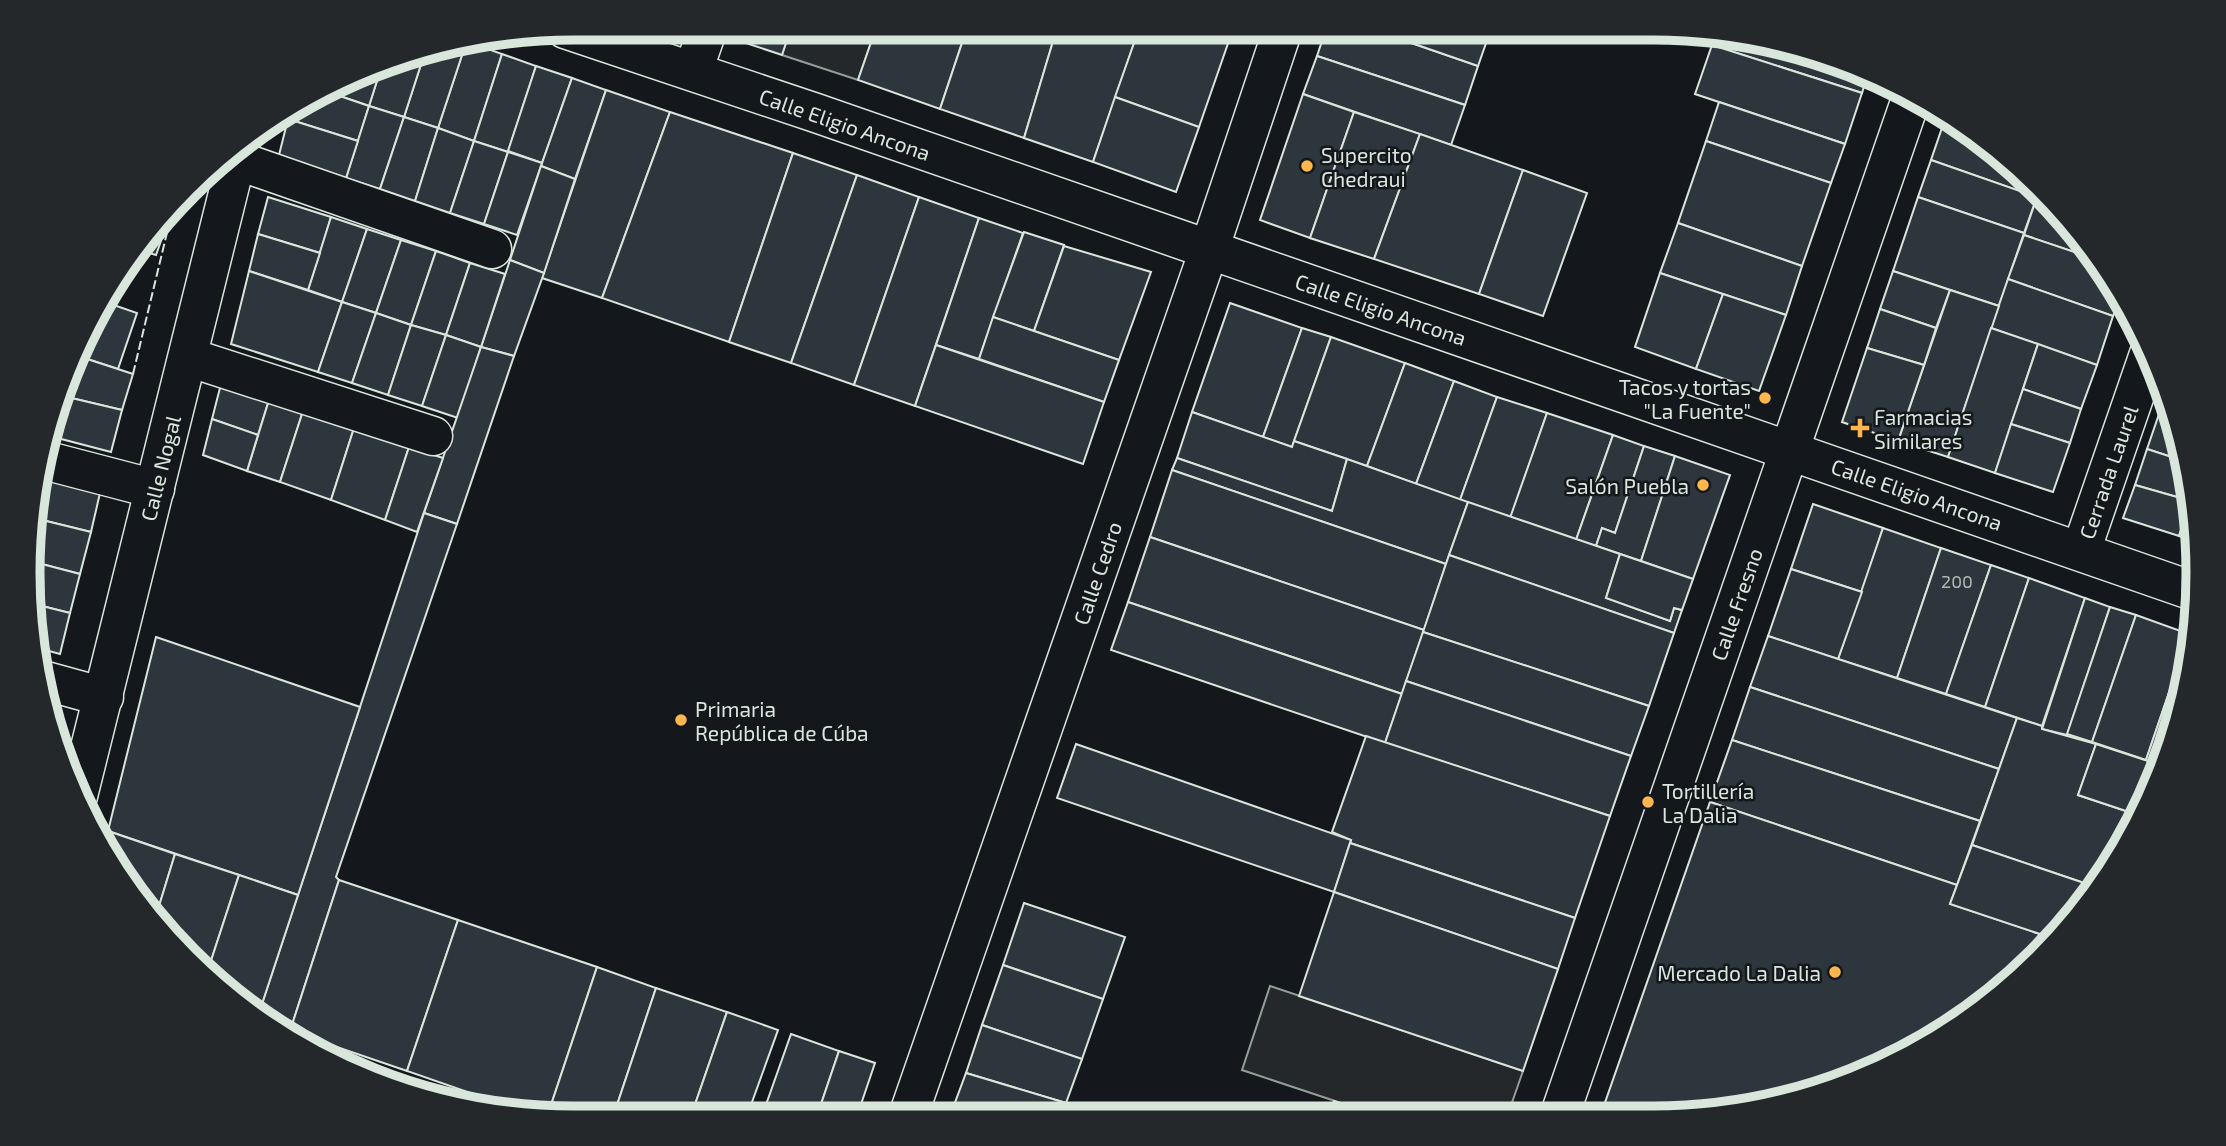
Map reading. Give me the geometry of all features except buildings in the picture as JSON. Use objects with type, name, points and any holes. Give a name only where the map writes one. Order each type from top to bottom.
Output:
[{"type":"street","name":"Calle Eligio Ancona","points":[[599,40],[1789,449],[2186,588]]},
{"type":"street","points":[[693,71],[704,40]]},
{"type":"street","name":"Calle Cedro","points":[[911,1106],[1279,40]]},
{"type":"street","name":"Calle Fresno","points":[[1563,1106],[1908,106]]},
{"type":"street","points":[[246,153],[492,249]]},
{"type":"street","name":"Calle Nogal","points":[[82,780],[236,160]]},
{"type":"street","points":[[188,357],[433,436]]},
{"type":"street","name":"Cerrada Laurel","points":[[2081,551],[2144,367]]},
{"type":"street","points":[[52,462],[155,489]]},
{"type":"street","points":[[51,682],[104,697]]},
{"type":"shaded area","points":[[787,40],[872,40],[858,80],[782,55]]},
{"type":"shaded area","points":[[1270,986],[1523,1071],[1511,1106],[1350,1106],[1242,1070]]},
{"type":"fence","points":[[133,374],[169,226]]},
{"type":"place","name":"Supercito Chedraui","points":[[1307,166]]},
{"type":"place","name":"Tacos y tortas \"La Fuente\"","points":[[1765,398]]},
{"type":"place","name":"Farmacias Similares","points":[[1860,428]]},
{"type":"place","name":"Salón Puebla","points":[[1703,485]]},
{"type":"place","name":"Primaria República de Cúba","points":[[681,720]]},
{"type":"place","name":"Tortillería La Dalia","points":[[1648,802]]},
{"type":"place","name":"Mercado La Dalia","points":[[1835,972]]}]
